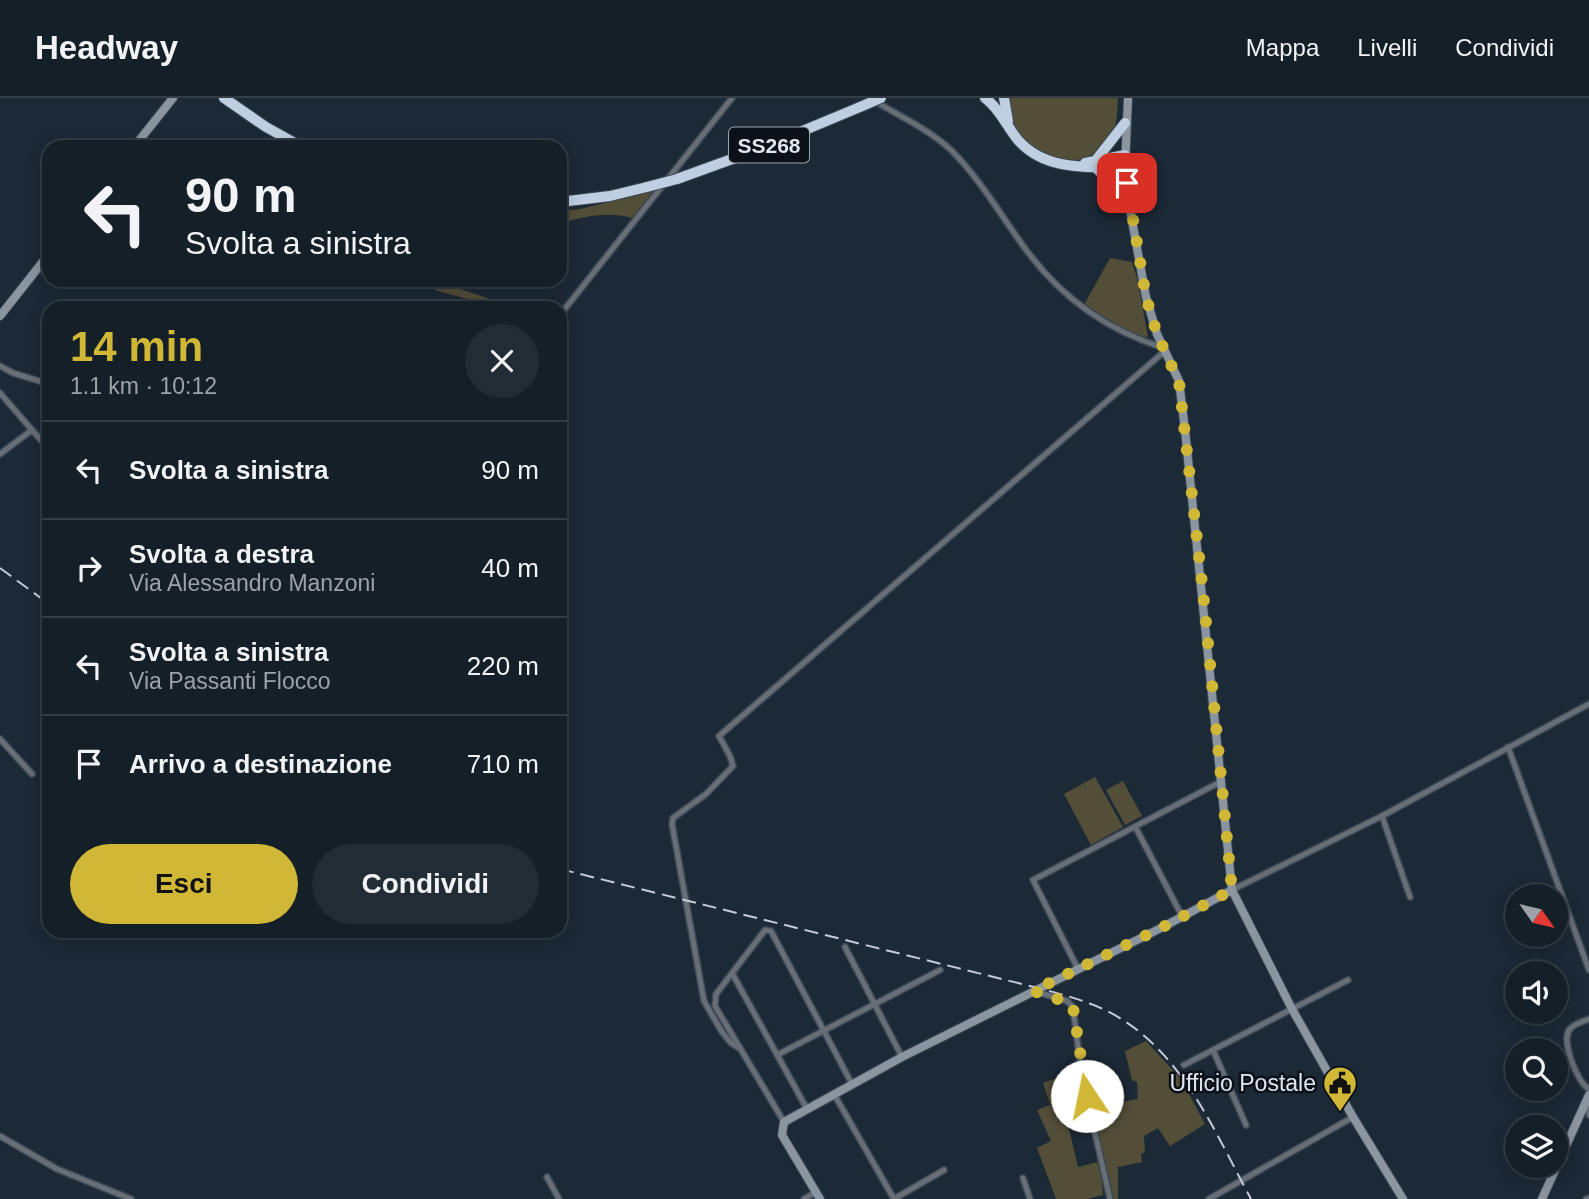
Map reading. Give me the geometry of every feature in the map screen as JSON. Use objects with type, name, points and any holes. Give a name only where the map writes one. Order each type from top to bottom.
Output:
[{"type":"highway","points":[[224,98],[289,140]]},
{"type":"highway","name":"SS268","points":[[567,201],[610,196],[677,179],[757,150],[881,98]]},
{"type":"highway","points":[[985,98],[1020,142],[1043,160],[1125,167]]},
{"type":"highway","points":[[1004,98],[1008,125]]},
{"type":"highway","points":[[1095,164],[1125,123]]},
{"type":"highway","points":[[1095,164],[1125,155]]},
{"type":"highway","points":[[1095,164],[1128,199]]},
{"type":"main road","points":[[140,140],[173,98]]},
{"type":"main road","points":[[1128,98],[1125,123],[1128,199],[1146,297],[1157,334],[1179,382],[1232,890],[1292,1009],[1403,1199]]},
{"type":"main road","points":[[0,316],[42,263]]},
{"type":"main road","points":[[818,1195],[782,1135],[784,1122],[902,1057],[1232,890]]},
{"type":"main road","points":[[1542,1199],[1588,1098]]},
{"type":"street","points":[[567,306],[732,98]]},
{"type":"street","points":[[739,1048],[722,1032],[704,1001],[672,824],[673,818],[706,794],[733,766],[719,736],[1165,349],[1113,328],[1063,292],[1027,251],[986,190],[949,148],[870,98]]},
{"type":"street","points":[[0,366],[42,382]]},
{"type":"street","points":[[0,393],[42,441]]},
{"type":"street","points":[[0,454],[32,430]]},
{"type":"street","points":[[1232,890],[1382,816],[1589,704]]},
{"type":"street","points":[[0,739],[32,774]]},
{"type":"street","points":[[1508,747],[1589,970]]},
{"type":"street","points":[[1078,969],[1033,880],[1222,781]]},
{"type":"street","points":[[1382,816],[1410,897]]},
{"type":"street","points":[[1137,830],[1182,916]]},
{"type":"street","points":[[784,1122],[715,1006],[716,994],[765,930],[771,931],[852,1084]]},
{"type":"street","points":[[845,947],[902,1057]]},
{"type":"street","points":[[777,1055],[940,970]]},
{"type":"street","points":[[732,973],[807,1109]]},
{"type":"street","points":[[1184,1065],[1348,980]]},
{"type":"street","points":[[1033,991],[1067,1002],[1073,1007],[1081,1071],[1110,1199]]},
{"type":"street","points":[[1589,1018],[1571,1028],[1567,1040],[1580,1082],[1589,1089]]},
{"type":"street","points":[[1213,1050],[1245,1125]]},
{"type":"street","points":[[834,1094],[894,1199],[944,1170]]},
{"type":"street","points":[[1588,1098],[1589,1115]]},
{"type":"street","points":[[1209,1199],[1353,1117]]},
{"type":"street","points":[[0,1136],[57,1169],[131,1199]]},
{"type":"street","points":[[547,1177],[559,1199]]},
{"type":"street","points":[[1023,1178],[1030,1199]]},
{"type":"street","points":[[804,1199],[818,1195]]},
{"type":"shaded area","points":[[1007,98],[1118,98],[1116,123],[1104,144],[1094,154],[1068,161],[1055,159],[1042,154],[1019,134],[1012,122]]},
{"type":"shaded area","points":[[652,193],[632,218],[596,215],[567,222],[567,210]]},
{"type":"shaded area","points":[[1110,258],[1132,262],[1148,337],[1123,330],[1084,305]]},
{"type":"shaded area","points":[[428,287],[454,287],[490,299],[476,301]]},
{"type":"shaded area","points":[[1095,777],[1123,827],[1091,845],[1064,794]]},
{"type":"shaded area","points":[[1123,781],[1142,816],[1125,825],[1106,790]]},
{"type":"shaded area","points":[[1146,1041],[1181,1079],[1205,1124],[1170,1146],[1158,1128],[1144,1136],[1145,1153],[1141,1153],[1142,1162],[1118,1167],[1118,1199],[1112,1199],[1109,1185],[1102,1184],[1103,1195],[1087,1199],[1056,1199],[1037,1148],[1051,1141],[1037,1110],[1050,1105],[1043,1083],[1057,1078],[1078,1167],[1102,1161],[1093,1107],[1138,1099],[1137,1082],[1132,1080],[1125,1051]]},
{"type":"railway","points":[[0,568],[42,599]]},
{"type":"railway","points":[[567,871],[1038,988],[1105,1010],[1131,1026],[1154,1045],[1174,1067],[1208,1118],[1251,1199]]},
{"type":"place","name":"Ufficio Postale","points":[[1340,1113]]},
{"type":"route","points":[[1087,1096],[1073,1007],[1058,998],[1033,991],[1232,890],[1203,591],[1179,382],[1157,334],[1146,297],[1127,183]]}]
